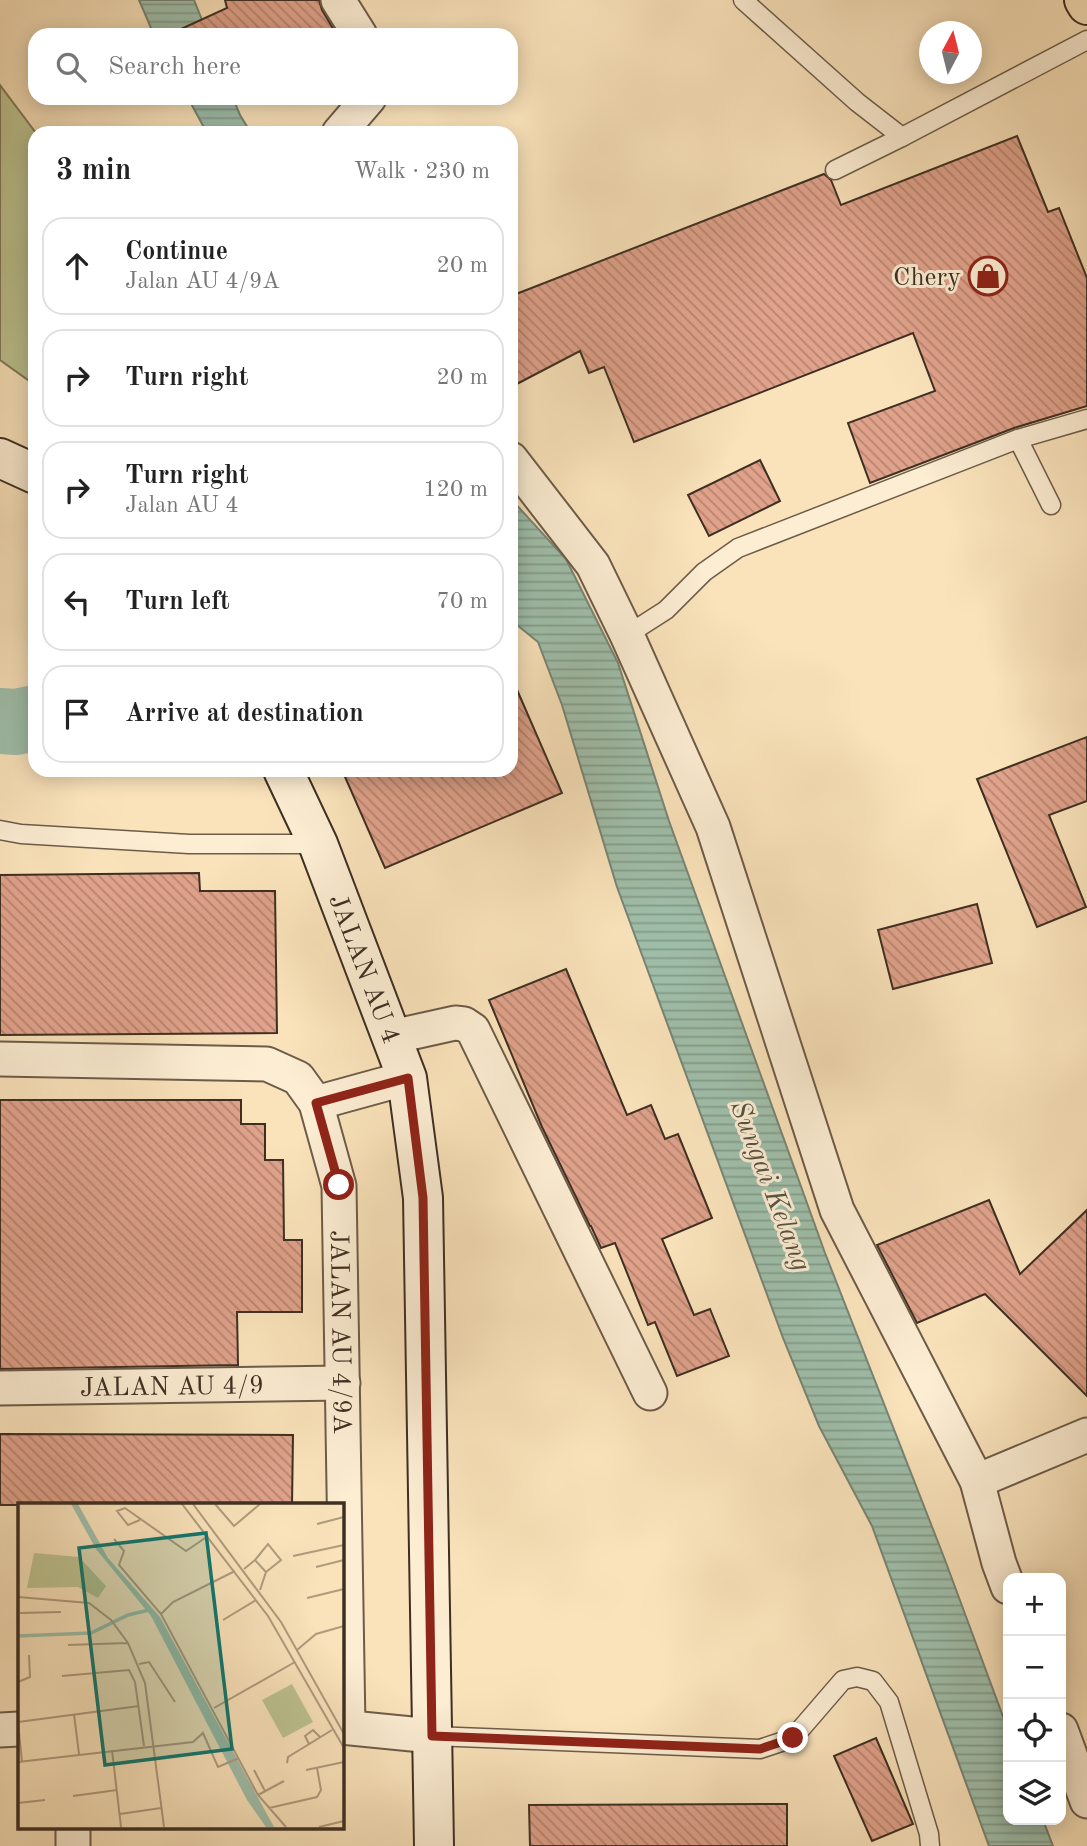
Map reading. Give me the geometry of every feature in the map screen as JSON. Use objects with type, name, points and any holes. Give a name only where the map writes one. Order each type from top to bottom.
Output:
[{"type":"highway","points":[[1084,0],[1087,5]]},
{"type":"main road","points":[[0,458],[28,470]]},
{"type":"main road","name":"JALAN AU 4","points":[[286,777],[318,844],[408,1078],[423,1198],[434,1846]]},
{"type":"street","points":[[338,0],[356,28]]},
{"type":"street","points":[[345,126],[363,105]]},
{"type":"street","points":[[518,468],[593,565],[712,827],[837,1210],[977,1481],[1003,1574]]},
{"type":"street","points":[[392,1037],[455,1023],[464,1024],[473,1030],[650,1393]]},
{"type":"street","name":"JALAN AU 4/9A","points":[[0,1059],[267,1064],[298,1078],[316,1103],[339,1185],[343,1383],[344,1727]]},
{"type":"street","points":[[316,1103],[408,1078]]},
{"type":"street","name":"JALAN AU 4/9","points":[[0,1388],[343,1383]]},
{"type":"street","points":[[977,1481],[1087,1435]]},
{"type":"street","points":[[344,1727],[432,1736]]},
{"type":"street","points":[[0,1730],[18,1729]]},
{"type":"street","points":[[1066,1744],[1087,1801]]},
{"type":"street","points":[[73,1828],[73,1846]]},
{"type":"lane","points":[[743,0],[857,102],[902,137]]},
{"type":"lane","points":[[835,170],[1087,40]]},
{"type":"lane","points":[[627,635],[666,610],[704,572],[738,548],[1018,439],[1087,419]]},
{"type":"lane","points":[[1018,439],[1051,505]]},
{"type":"lane","points":[[0,830],[21,834],[189,844],[318,844]]},
{"type":"lane","points":[[432,1736],[760,1749],[793,1738],[843,1680],[857,1677],[873,1681],[889,1702],[929,1834],[930,1846]]},
{"type":"green space","points":[[0,85],[31,126],[28,126],[28,380],[0,360]]},
{"type":"water","points":[[139,0],[194,0],[205,28],[151,28]]},
{"type":"water","points":[[192,105],[236,105],[247,126],[203,126]]},
{"type":"water","name":"Sungai Kelang","points":[[518,507],[566,559],[618,663],[669,821],[825,1253],[1003,1717],[1003,1825],[1045,1825],[1053,1846],[989,1846],[872,1526],[819,1426],[783,1338],[617,887],[562,705],[538,642],[518,626]]},
{"type":"building","points":[[225,0],[319,0],[333,28],[183,28],[227,8]]},
{"type":"building","points":[[1017,136],[1048,212],[1059,208],[1087,278],[1087,406],[1014,428],[870,483],[848,423],[935,391],[913,333],[634,442],[604,367],[589,373],[580,351],[518,383],[518,293],[824,174],[831,180],[841,205]]},
{"type":"building","points":[[760,460],[780,501],[709,536],[688,495]]},
{"type":"building","points":[[518,692],[562,793],[385,868],[345,777],[518,777]]},
{"type":"building","points":[[1087,737],[1087,801],[1049,815],[1086,907],[1037,927],[977,779]]},
{"type":"building","points":[[199,873],[200,891],[275,891],[277,1033],[0,1035],[0,875]]},
{"type":"building","points":[[977,904],[992,963],[893,989],[878,930]]},
{"type":"building","points":[[566,969],[627,1115],[651,1105],[665,1139],[678,1134],[712,1218],[662,1239],[694,1315],[710,1309],[729,1356],[677,1376],[655,1322],[648,1325],[615,1243],[601,1248],[590,1226],[542,1127],[489,1000]]},
{"type":"building","points":[[0,1100],[241,1100],[241,1124],[265,1124],[265,1160],[283,1160],[284,1240],[302,1240],[302,1312],[237,1312],[238,1365],[0,1369]]},
{"type":"building","points":[[989,1200],[1020,1274],[1087,1210],[1087,1396],[985,1294],[917,1323],[877,1245]]},
{"type":"building","points":[[0,1434],[293,1435],[292,1503],[0,1505]]},
{"type":"building","points":[[876,1738],[913,1824],[872,1841],[834,1756]]},
{"type":"building","points":[[787,1804],[787,1846],[530,1846],[529,1805]]},
{"type":"waterway","points":[[0,721],[28,719]]},
{"type":"place","name":"Chery","points":[[988,276]]},
{"type":"route","points":[[339,1185],[316,1103],[408,1078],[423,1198],[432,1736],[760,1749],[793,1738]]}]
